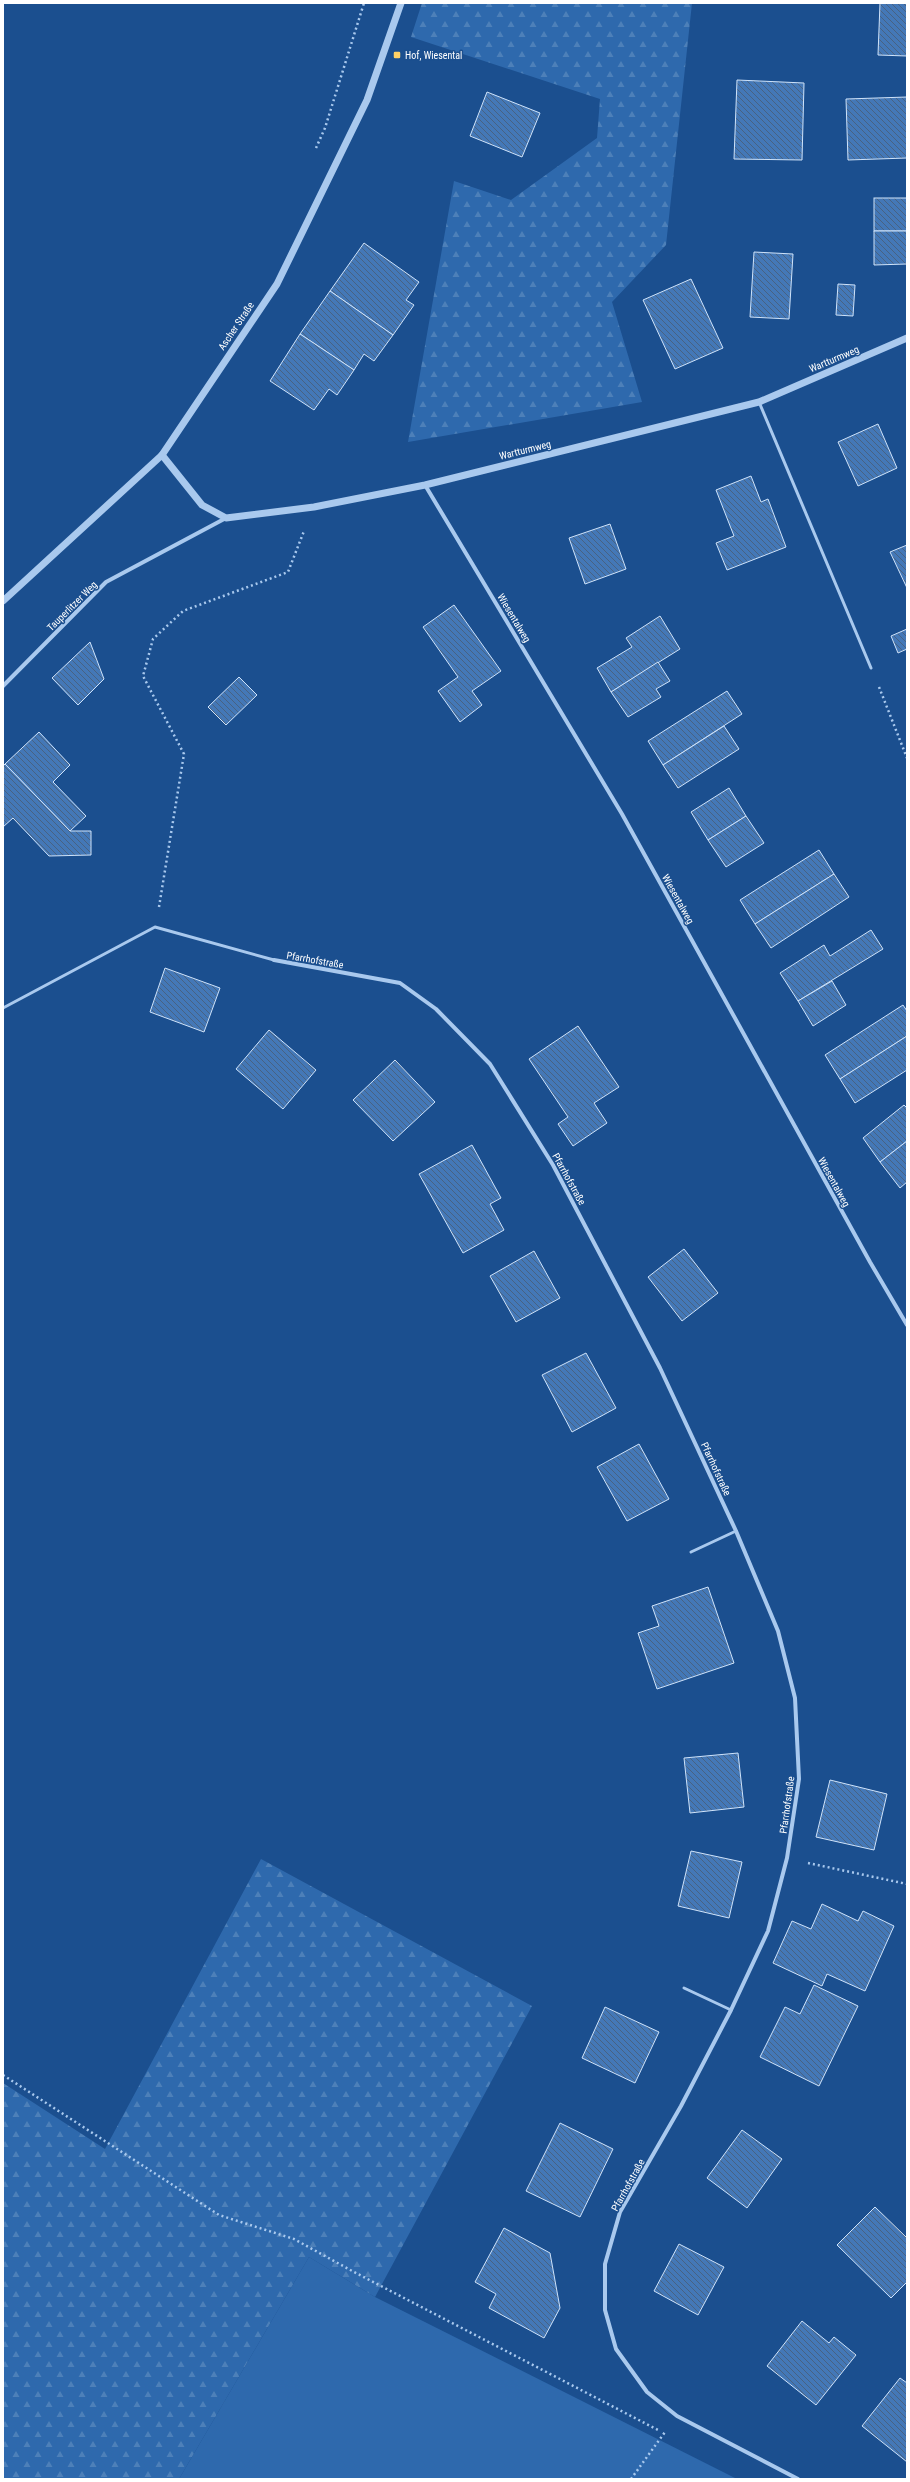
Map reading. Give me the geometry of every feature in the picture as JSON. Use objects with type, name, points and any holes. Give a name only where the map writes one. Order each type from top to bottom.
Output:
[{"type":"street","name":"Ascher Straße","points":[[3,601],[162,455],[277,284],[367,100],[401,3]]},
{"type":"street","name":"Wartturmweg","points":[[226,518],[314,507],[426,485],[759,402],[907,338]]},
{"type":"street","points":[[162,455],[202,505],[226,518]]},
{"type":"street","name":"Wiesentalweg","points":[[426,485],[622,814],[870,1262],[907,1325]]},
{"type":"street","name":"Tauperlitzer Weg","points":[[3,686],[106,582],[226,518]]},
{"type":"street","name":"Pfarrhofstraße","points":[[274,960],[400,983],[436,1010],[490,1064],[553,1165],[660,1368],[736,1531],[778,1631],[795,1698],[800,1779],[787,1858],[768,1931],[731,2010],[681,2106],[620,2212],[605,2264],[605,2310],[616,2349],[647,2392],[677,2416],[798,2479]]},
{"type":"lane","points":[[759,402],[871,668]]},
{"type":"lane","points":[[3,1008],[155,928],[274,960]]},
{"type":"lane","points":[[692,1552],[736,1531]]},
{"type":"lane","points":[[684,1988],[731,2010]]},
{"type":"path","points":[[315,150],[325,128],[364,3]]},
{"type":"path","points":[[155,928],[184,754],[143,676],[153,639],[183,611],[288,572],[314,507]]},
{"type":"path","points":[[871,668],[907,758]]},
{"type":"path","points":[[787,1858],[907,1884]]},
{"type":"path","points":[[3,2075],[219,2215],[294,2239],[361,2276],[664,2434]]},
{"type":"path","points":[[631,2479],[677,2416]]},
{"type":"green space","points":[[422,3],[692,3],[666,245],[612,302],[642,402],[408,442],[454,181],[511,200],[597,138],[600,99],[411,37]]},
{"type":"green space","points":[[261,1859],[532,2006],[375,2297],[309,2257],[179,2479],[3,2479],[3,2083],[105,2149]]},
{"type":"green space","points":[[309,2257],[375,2297],[737,2479],[179,2479]]},
{"type":"building","points":[[880,3],[907,3],[907,56],[878,55]]},
{"type":"building","points":[[737,80],[804,83],[802,160],[734,159]]},
{"type":"building","points":[[487,92],[540,113],[522,157],[470,136]]},
{"type":"building","points":[[907,97],[907,158],[848,160],[846,99]]},
{"type":"building","points":[[874,198],[907,198],[907,231],[874,231]]},
{"type":"building","points":[[874,231],[907,231],[907,264],[874,265]]},
{"type":"building","points":[[364,243],[419,282],[406,300],[414,305],[393,335],[330,291]]},
{"type":"building","points":[[754,252],[793,254],[789,319],[750,317]]},
{"type":"building","points":[[691,279],[723,348],[675,369],[643,300]]},
{"type":"building","points":[[838,284],[855,285],[853,316],[836,315]]},
{"type":"building","points":[[330,291],[393,335],[374,361],[364,354],[354,370],[300,334]]},
{"type":"building","points":[[300,334],[354,370],[337,395],[329,389],[314,410],[270,381]]},
{"type":"building","points":[[878,424],[897,468],[858,486],[838,442]]},
{"type":"building","points":[[751,476],[761,502],[768,499],[786,547],[727,570],[716,543],[734,536],[716,490]]},
{"type":"building","points":[[610,524],[626,569],[585,584],[569,538]]},
{"type":"building","points":[[907,545],[907,588],[890,552]]},
{"type":"building","points":[[454,605],[501,671],[472,691],[482,705],[460,722],[438,691],[458,677],[423,627]]},
{"type":"building","points":[[660,616],[680,649],[611,692],[597,668],[632,647],[626,638]]},
{"type":"building","points":[[907,629],[907,649],[898,653],[891,636]]},
{"type":"building","points":[[90,642],[104,679],[78,705],[52,678]]},
{"type":"building","points":[[658,662],[670,681],[656,689],[661,697],[628,717],[611,692]]},
{"type":"building","points":[[239,677],[257,695],[226,725],[208,707]]},
{"type":"building","points":[[727,691],[742,714],[663,765],[648,741]]},
{"type":"building","points":[[724,726],[739,749],[678,788],[663,765]]},
{"type":"building","points":[[39,732],[70,765],[53,782],[86,816],[70,831],[5,764]]},
{"type":"building","points":[[5,764],[70,831],[91,831],[91,855],[49,856],[13,818],[3,827],[3,766]]},
{"type":"building","points":[[729,788],[746,816],[708,840],[691,812]]},
{"type":"building","points":[[746,816],[764,843],[726,867],[708,840]]},
{"type":"building","points":[[819,850],[834,874],[755,924],[740,900]]},
{"type":"building","points":[[834,874],[849,897],[771,948],[755,924]]},
{"type":"building","points":[[871,930],[883,949],[798,1001],[780,973],[824,945],[830,956]]},
{"type":"building","points":[[165,968],[220,988],[204,1032],[150,1012]]},
{"type":"building","points":[[832,981],[846,1005],[813,1026],[798,1001]]},
{"type":"building","points":[[903,1005],[907,1011],[907,1036],[840,1079],[825,1055]]},
{"type":"building","points":[[578,1026],[619,1087],[594,1103],[607,1123],[573,1146],[558,1124],[568,1117],[529,1059]]},
{"type":"building","points":[[269,1030],[316,1070],[283,1109],[236,1069]]},
{"type":"building","points":[[907,1036],[907,1070],[855,1103],[840,1079]]},
{"type":"building","points":[[395,1060],[435,1102],[393,1141],[353,1100]]},
{"type":"building","points":[[904,1105],[907,1108],[907,1141],[880,1162],[863,1138]]},
{"type":"building","points":[[907,1141],[907,1182],[900,1188],[880,1162]]},
{"type":"building","points":[[472,1145],[501,1198],[490,1204],[504,1230],[463,1253],[419,1174]]},
{"type":"building","points":[[684,1249],[718,1293],[682,1321],[648,1277]]},
{"type":"building","points":[[534,1251],[560,1298],[516,1322],[490,1276]]},
{"type":"building","points":[[586,1353],[616,1408],[572,1432],[542,1375]]},
{"type":"building","points":[[639,1444],[669,1499],[627,1521],[597,1467]]},
{"type":"building","points":[[708,1587],[734,1663],[657,1689],[638,1633],[659,1626],[652,1606]]},
{"type":"building","points":[[738,1753],[744,1807],[690,1813],[684,1758]]},
{"type":"building","points":[[830,1780],[887,1794],[874,1850],[816,1837]]},
{"type":"building","points":[[691,1851],[742,1862],[729,1918],[678,1906]]},
{"type":"building","points":[[822,1904],[858,1921],[863,1911],[894,1926],[865,1991],[827,1974],[822,1986],[773,1963],[792,1921],[811,1929]]},
{"type":"building","points":[[814,1985],[858,2006],[819,2086],[760,2057],[785,2007],[800,2014]]},
{"type":"building","points":[[605,2007],[659,2032],[635,2083],[582,2058]]},
{"type":"building","points":[[560,2123],[613,2149],[580,2217],[526,2191]]},
{"type":"building","points":[[742,2130],[782,2159],[747,2208],[707,2178]]},
{"type":"building","points":[[875,2207],[907,2238],[907,2282],[891,2298],[837,2245]]},
{"type":"building","points":[[504,2228],[550,2253],[560,2308],[544,2338],[489,2308],[496,2294],[475,2282]]},
{"type":"building","points":[[679,2244],[724,2267],[698,2315],[654,2291]]},
{"type":"building","points":[[802,2321],[829,2343],[834,2337],[856,2355],[816,2405],[767,2366]]},
{"type":"building","points":[[900,2378],[907,2383],[907,2462],[862,2426]]},
{"type":"place","name":"Hof, Wiesental","points":[[397,55]]}]
